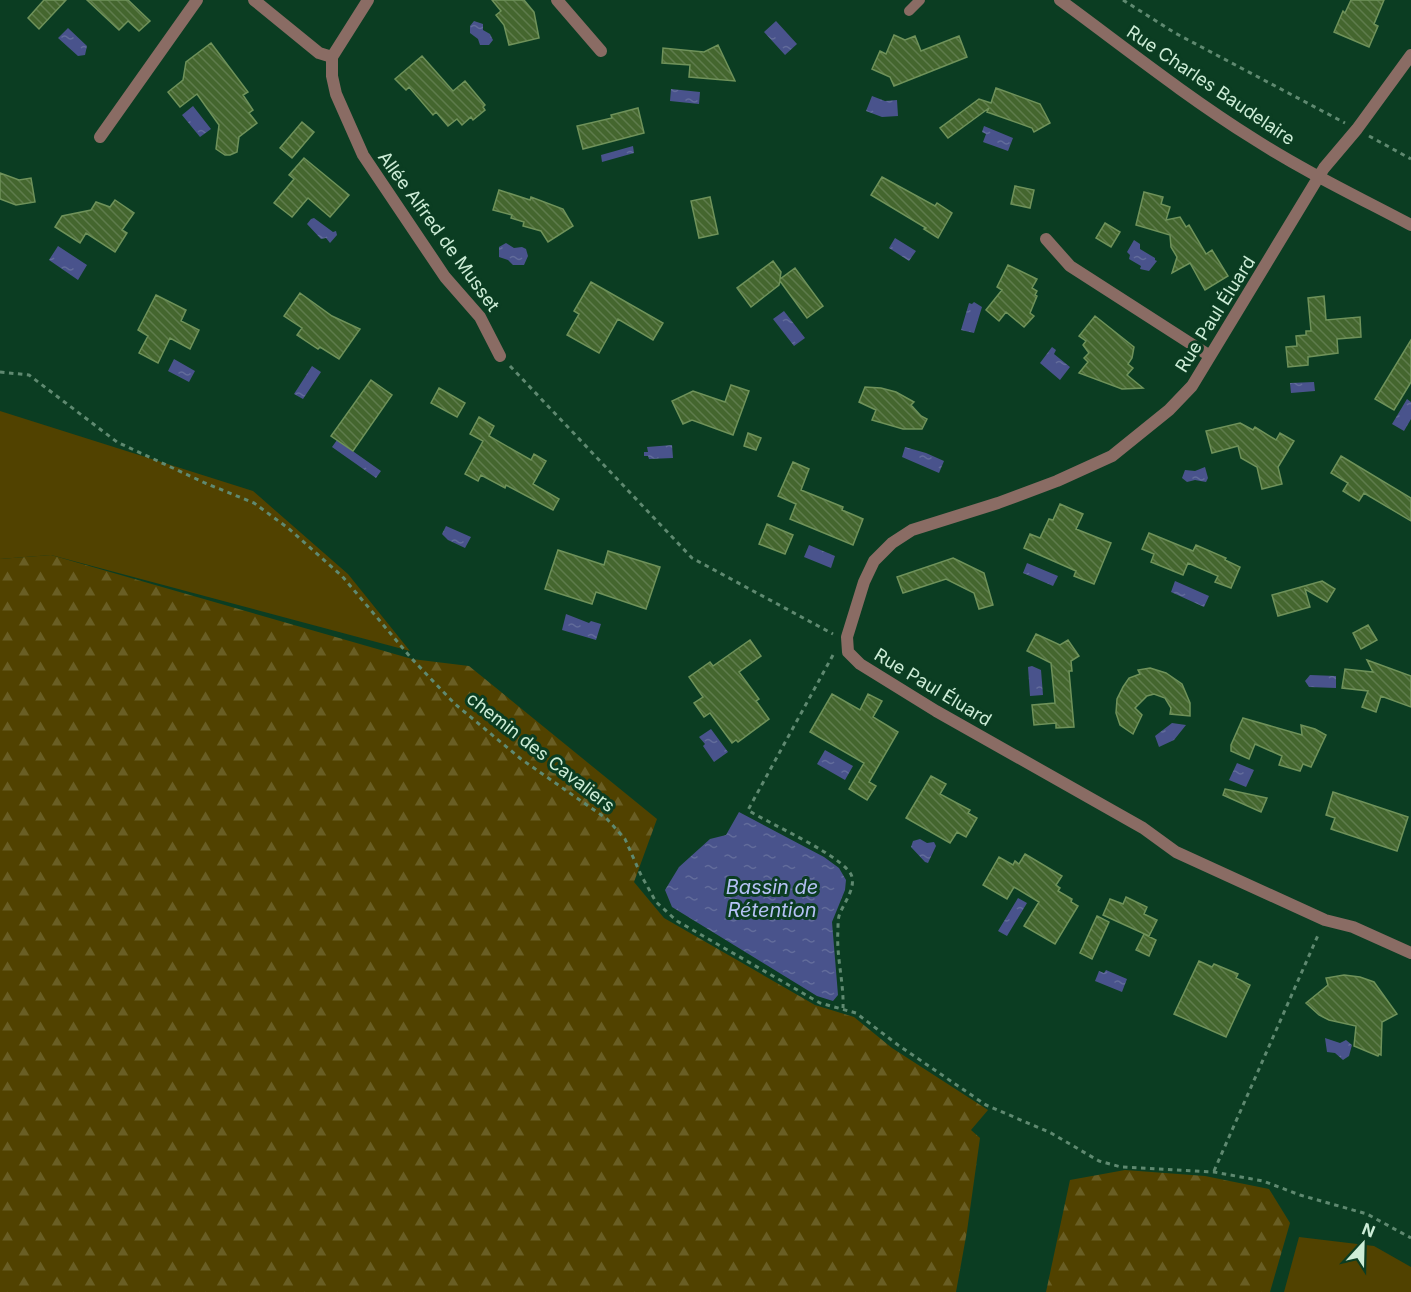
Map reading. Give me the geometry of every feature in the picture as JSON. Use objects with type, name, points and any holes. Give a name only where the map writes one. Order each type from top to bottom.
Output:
[{"type":"street","points":[[100,137],[197,0]]},
{"type":"street","points":[[254,0],[320,52],[332,57],[368,0]]},
{"type":"street","points":[[557,0],[602,51]]},
{"type":"street","name":"Rue Charles Baudelaire","points":[[1060,0],[1222,119],[1264,146],[1411,225]]},
{"type":"street","name":"Rue Paul Éluard","points":[[1411,55],[1320,177],[1192,386],[1169,410],[1112,456],[1057,481],[998,503],[912,530],[892,543],[874,561],[864,582],[847,644],[852,657],[860,664],[936,711],[1143,828],[1176,852],[1324,920],[1353,927],[1411,953]]},
{"type":"street","name":"Allée Alfred de Musset","points":[[332,57],[332,76],[336,94],[363,156],[445,277],[480,317],[500,356]]},
{"type":"street","points":[[1046,239],[1070,266],[1210,356]]},
{"type":"lane","points":[[909,11],[920,0]]},
{"type":"path","points":[[1124,0],[1175,33],[1411,159]]},
{"type":"path","points":[[500,356],[692,558],[847,644]]},
{"type":"path","name":"chemin des Cavaliers","points":[[0,372],[29,375],[117,442],[254,503],[288,528],[342,576],[412,660],[455,704],[521,759],[607,819],[625,839],[656,902],[677,921],[820,1003],[856,1013],[898,1045],[986,1105],[1051,1133],[1099,1161],[1121,1167],[1214,1172],[1263,1181],[1300,1196],[1367,1214],[1411,1238]]},
{"type":"path","points":[[843,1009],[837,940],[838,918],[850,889],[852,877],[844,865],[824,851],[747,810],[836,650],[847,644]]},
{"type":"path","points":[[1214,1172],[1324,920]]},
{"type":"green space","points":[[0,411],[253,491],[348,574],[410,651],[51,555],[0,559]]},
{"type":"green space","points":[[51,555],[412,659],[469,666],[657,819],[634,882],[664,918],[815,1005],[854,1017],[892,1048],[988,1110],[971,1130],[980,1138],[956,1292],[0,1292],[0,559]]},
{"type":"green space","points":[[1125,1170],[1205,1176],[1269,1189],[1290,1223],[1270,1292],[1046,1292],[1070,1180]]},
{"type":"green space","points":[[1299,1237],[1374,1246],[1411,1267],[1411,1292],[1284,1292]]},
{"type":"water","points":[[474,21],[483,24],[483,30],[490,34],[493,40],[489,45],[480,45],[478,39],[470,33],[470,26]]},
{"type":"water","points":[[776,21],[797,44],[785,55],[764,32]]},
{"type":"water","points":[[68,28],[87,46],[85,55],[78,56],[58,38]]},
{"type":"water","points":[[671,89],[700,92],[699,104],[670,101]]},
{"type":"water","points":[[872,96],[885,101],[897,100],[898,116],[882,117],[866,111]]},
{"type":"water","points":[[193,106],[211,129],[200,137],[182,115]]},
{"type":"water","points":[[984,126],[1013,138],[1008,151],[983,142],[986,134],[982,132]]},
{"type":"water","points":[[633,146],[634,153],[602,162],[601,155]]},
{"type":"water","points":[[314,218],[333,232],[336,231],[337,235],[330,243],[326,238],[321,239],[307,224]]},
{"type":"water","points":[[895,238],[916,251],[909,261],[889,248]]},
{"type":"water","points":[[1134,240],[1140,244],[1140,249],[1157,261],[1149,271],[1140,269],[1141,266],[1129,259],[1130,255],[1127,252]]},
{"type":"water","points":[[506,243],[514,248],[526,249],[528,256],[524,265],[513,265],[508,260],[499,257],[499,247]]},
{"type":"water","points":[[58,246],[87,265],[78,280],[49,260]]},
{"type":"water","points":[[974,302],[982,307],[974,333],[961,330],[969,303]]},
{"type":"water","points":[[784,311],[805,338],[794,346],[773,319]]},
{"type":"water","points":[[1052,347],[1056,350],[1054,354],[1070,367],[1060,380],[1040,363]]},
{"type":"water","points":[[174,359],[195,371],[189,382],[168,371]]},
{"type":"water","points":[[312,366],[321,372],[303,399],[294,394]]},
{"type":"water","points":[[1314,382],[1315,391],[1291,393],[1290,383]]},
{"type":"water","points":[[1407,399],[1411,402],[1411,419],[1404,431],[1392,424]]},
{"type":"water","points":[[337,440],[381,471],[376,478],[332,447]]},
{"type":"water","points":[[672,445],[673,458],[649,459],[648,456],[644,456],[644,452],[648,452],[647,447]]},
{"type":"water","points":[[905,447],[944,461],[939,473],[902,457]]},
{"type":"water","points":[[1205,467],[1208,478],[1206,482],[1195,480],[1187,482],[1182,478],[1185,470],[1195,471]]},
{"type":"water","points":[[446,526],[471,537],[465,548],[448,540],[442,534]]},
{"type":"water","points":[[809,545],[835,556],[831,568],[804,557]]},
{"type":"water","points":[[1027,563],[1058,576],[1053,586],[1023,573]]},
{"type":"water","points":[[1175,581],[1209,596],[1204,607],[1171,592]]},
{"type":"water","points":[[566,614],[589,623],[591,621],[601,624],[596,640],[562,630]]},
{"type":"water","points":[[1032,666],[1041,670],[1043,695],[1030,696],[1028,667]]},
{"type":"water","points":[[1310,675],[1336,676],[1336,688],[1309,687],[1305,681]]},
{"type":"water","points":[[1172,723],[1186,725],[1174,740],[1159,747],[1155,736]]},
{"type":"water","points":[[711,729],[728,752],[714,762],[699,737]]},
{"type":"water","points":[[825,750],[853,766],[845,780],[817,764]]},
{"type":"water","points":[[1237,763],[1254,770],[1246,787],[1229,780]]},
{"type":"water","name":"Bassin de Rétention","points":[[739,812],[824,857],[839,868],[846,880],[845,890],[832,922],[838,995],[833,1001],[817,996],[672,907],[665,890],[679,867],[710,839],[726,835]]},
{"type":"water","points":[[920,839],[927,843],[934,842],[936,846],[928,863],[911,847],[913,841]]},
{"type":"water","points":[[1018,898],[1027,903],[1007,936],[998,931]]},
{"type":"water","points":[[1106,970],[1127,979],[1122,992],[1095,981],[1099,971],[1104,973]]},
{"type":"water","points":[[1325,1038],[1340,1043],[1346,1040],[1352,1045],[1349,1056],[1343,1060],[1335,1053],[1327,1052]]},
{"type":"building","points":[[44,0],[66,0],[39,29],[28,18]]},
{"type":"building","points":[[87,0],[128,0],[150,21],[139,31],[128,21],[119,30]]},
{"type":"building","points":[[492,0],[524,0],[534,12],[539,38],[509,45],[504,25],[496,15],[501,11]]},
{"type":"building","points":[[1351,0],[1384,0],[1374,24],[1378,26],[1369,47],[1334,32],[1343,11],[1345,13]]},
{"type":"building","points":[[894,35],[905,40],[915,36],[921,51],[959,36],[967,57],[894,86],[890,77],[872,69],[880,51],[886,54]]},
{"type":"building","points":[[211,43],[248,92],[243,95],[253,110],[249,113],[257,123],[239,137],[237,152],[230,155],[225,155],[216,149],[219,125],[197,94],[180,107],[168,92],[183,80],[186,62]]},
{"type":"building","points":[[718,45],[735,81],[689,77],[690,65],[662,63],[663,48],[704,52]]},
{"type":"building","points":[[422,56],[453,91],[465,81],[485,105],[483,107],[485,110],[473,120],[471,117],[462,125],[457,119],[448,126],[436,112],[433,115],[409,87],[406,90],[395,79]]},
{"type":"building","points":[[996,88],[1040,104],[1050,123],[1034,132],[1032,128],[987,112],[989,108],[948,138],[940,128],[979,99],[991,103]]},
{"type":"building","points":[[638,108],[644,133],[583,149],[577,126],[612,118],[611,115]]},
{"type":"building","points":[[302,122],[314,132],[292,158],[280,148]]},
{"type":"building","points":[[304,158],[349,195],[330,217],[308,198],[292,217],[274,203],[294,179],[289,175]]},
{"type":"building","points":[[0,173],[19,180],[31,178],[35,202],[16,205],[0,199]]},
{"type":"building","points":[[882,177],[935,206],[937,203],[952,213],[938,238],[924,229],[926,228],[871,195]]},
{"type":"building","points":[[1015,186],[1034,190],[1030,208],[1011,204]]},
{"type":"building","points":[[499,190],[530,200],[531,197],[563,209],[573,226],[548,242],[541,231],[523,226],[524,222],[511,218],[512,215],[493,210]]},
{"type":"building","points":[[1144,192],[1163,197],[1161,204],[1170,207],[1166,220],[1180,217],[1186,227],[1189,225],[1206,254],[1212,250],[1228,276],[1205,290],[1190,263],[1172,273],[1177,257],[1171,247],[1170,235],[1136,225]]},
{"type":"building","points":[[710,197],[718,234],[699,238],[691,201]]},
{"type":"building","points":[[115,200],[134,213],[122,230],[127,233],[115,252],[86,233],[80,243],[55,227],[62,216],[91,210],[96,202],[110,207]]},
{"type":"building","points":[[1105,223],[1120,232],[1111,247],[1096,238]]},
{"type":"building","points":[[773,261],[781,272],[780,279],[795,268],[823,306],[807,318],[780,281],[779,285],[751,307],[737,288]]},
{"type":"building","points":[[1008,265],[1037,279],[1032,288],[1037,291],[1030,313],[1034,316],[1024,327],[1006,312],[999,321],[986,310],[1002,290],[997,287]]},
{"type":"building","points":[[591,282],[663,323],[653,340],[618,319],[599,353],[567,335],[579,314],[574,311]]},
{"type":"building","points":[[300,293],[332,316],[360,329],[339,359],[297,335],[302,328],[284,316]]},
{"type":"building","points":[[156,295],[186,310],[181,321],[199,330],[190,349],[170,338],[158,363],[139,353],[148,336],[138,330]]},
{"type":"building","points":[[1324,296],[1326,320],[1360,317],[1361,337],[1337,339],[1338,353],[1308,357],[1308,365],[1288,367],[1286,347],[1297,346],[1296,336],[1306,335],[1306,331],[1311,331],[1308,298]]},
{"type":"building","points":[[1095,316],[1134,347],[1128,364],[1133,368],[1127,375],[1143,388],[1122,389],[1079,373],[1088,362],[1084,358],[1089,353],[1083,345],[1086,341],[1079,336]]},
{"type":"building","points":[[1411,340],[1411,382],[1394,410],[1375,399]]},
{"type":"building","points":[[371,380],[392,395],[353,451],[331,436]]},
{"type":"building","points":[[731,385],[749,391],[733,435],[692,420],[683,424],[672,401],[693,391],[725,402]]},
{"type":"building","points":[[865,387],[896,392],[914,402],[911,405],[927,419],[922,429],[903,429],[872,420],[876,410],[859,402]]},
{"type":"building","points":[[439,388],[465,403],[457,417],[431,403]]},
{"type":"building","points":[[479,417],[494,426],[489,436],[531,460],[534,454],[546,461],[533,484],[559,499],[553,510],[506,485],[505,488],[481,475],[478,481],[465,474],[483,441],[470,434]]},
{"type":"building","points":[[1240,423],[1253,430],[1255,427],[1276,440],[1280,433],[1294,441],[1278,467],[1282,484],[1262,489],[1257,467],[1241,458],[1238,446],[1212,453],[1206,431]]},
{"type":"building","points":[[748,433],[761,438],[756,450],[744,446]]},
{"type":"building","points":[[1341,456],[1411,498],[1411,521],[1364,493],[1359,501],[1343,491],[1348,483],[1331,473]]},
{"type":"building","points":[[793,462],[809,469],[801,490],[843,507],[842,510],[863,519],[853,545],[790,519],[796,504],[778,496]]},
{"type":"building","points":[[1060,504],[1083,514],[1076,529],[1111,543],[1094,584],[1074,576],[1076,571],[1024,548],[1030,534],[1040,538],[1049,519],[1053,520]]},
{"type":"building","points":[[767,524],[793,535],[785,554],[759,544]]},
{"type":"building","points":[[1149,533],[1193,551],[1196,545],[1240,567],[1231,588],[1215,582],[1218,576],[1188,563],[1183,575],[1151,562],[1154,554],[1142,549]]},
{"type":"building","points":[[558,550],[604,565],[608,551],[660,567],[646,609],[596,592],[592,604],[545,589]]},
{"type":"building","points":[[953,558],[984,573],[993,605],[979,609],[974,593],[946,579],[903,593],[897,577]]},
{"type":"building","points":[[1322,581],[1335,589],[1327,602],[1305,589],[1310,607],[1278,616],[1272,595]]},
{"type":"building","points":[[1368,625],[1377,640],[1361,649],[1353,633]]},
{"type":"building","points":[[1036,634],[1060,645],[1068,640],[1079,656],[1071,661],[1072,671],[1069,671],[1074,727],[1056,728],[1056,723],[1034,725],[1032,705],[1055,703],[1051,663],[1027,651]]},
{"type":"building","points":[[750,640],[761,656],[739,672],[759,699],[756,701],[769,719],[738,742],[736,740],[732,743],[710,713],[704,717],[694,703],[703,697],[689,677],[710,662],[713,666]]},
{"type":"building","points":[[1367,660],[1411,676],[1411,707],[1381,696],[1376,712],[1362,707],[1368,691],[1342,688],[1345,669],[1373,672]]},
{"type":"building","points":[[1150,668],[1166,673],[1182,684],[1190,703],[1190,716],[1170,714],[1171,708],[1165,698],[1154,694],[1147,696],[1135,708],[1142,715],[1133,734],[1120,725],[1116,713],[1117,699],[1129,678],[1140,674],[1138,670]]},
{"type":"building","points":[[832,694],[860,710],[868,694],[882,701],[873,717],[898,732],[869,782],[876,786],[867,800],[849,789],[864,763],[810,732]]},
{"type":"building","points":[[1243,718],[1302,735],[1301,725],[1326,735],[1311,767],[1303,764],[1300,771],[1279,765],[1282,756],[1255,744],[1249,759],[1231,751],[1231,745]]},
{"type":"building","points":[[931,776],[946,784],[940,794],[970,810],[968,813],[977,818],[966,837],[957,832],[950,843],[906,818]]},
{"type":"building","points":[[1225,789],[1267,798],[1261,812],[1223,795]]},
{"type":"building","points":[[1333,792],[1408,817],[1397,851],[1331,829],[1335,818],[1326,815]]},
{"type":"building","points":[[1025,854],[1062,876],[1056,885],[1060,888],[1058,891],[1072,899],[1071,902],[1078,906],[1055,944],[1024,926],[1039,902],[1014,887],[1007,899],[983,885],[999,857],[1013,865],[1015,861],[1019,864]]},
{"type":"building","points":[[1126,897],[1147,907],[1144,914],[1157,920],[1149,936],[1103,915],[1110,899],[1123,904]]},
{"type":"building","points":[[1097,916],[1109,922],[1092,959],[1080,953]]},
{"type":"building","points":[[1144,934],[1156,940],[1149,956],[1136,950]]},
{"type":"building","points":[[1199,961],[1212,967],[1214,964],[1238,974],[1236,978],[1250,985],[1226,1037],[1174,1014]]},
{"type":"building","points":[[1344,975],[1374,982],[1397,1014],[1382,1022],[1381,1055],[1378,1056],[1354,1046],[1356,1026],[1329,1020],[1319,1015],[1306,1003],[1328,985],[1326,978]]}]
